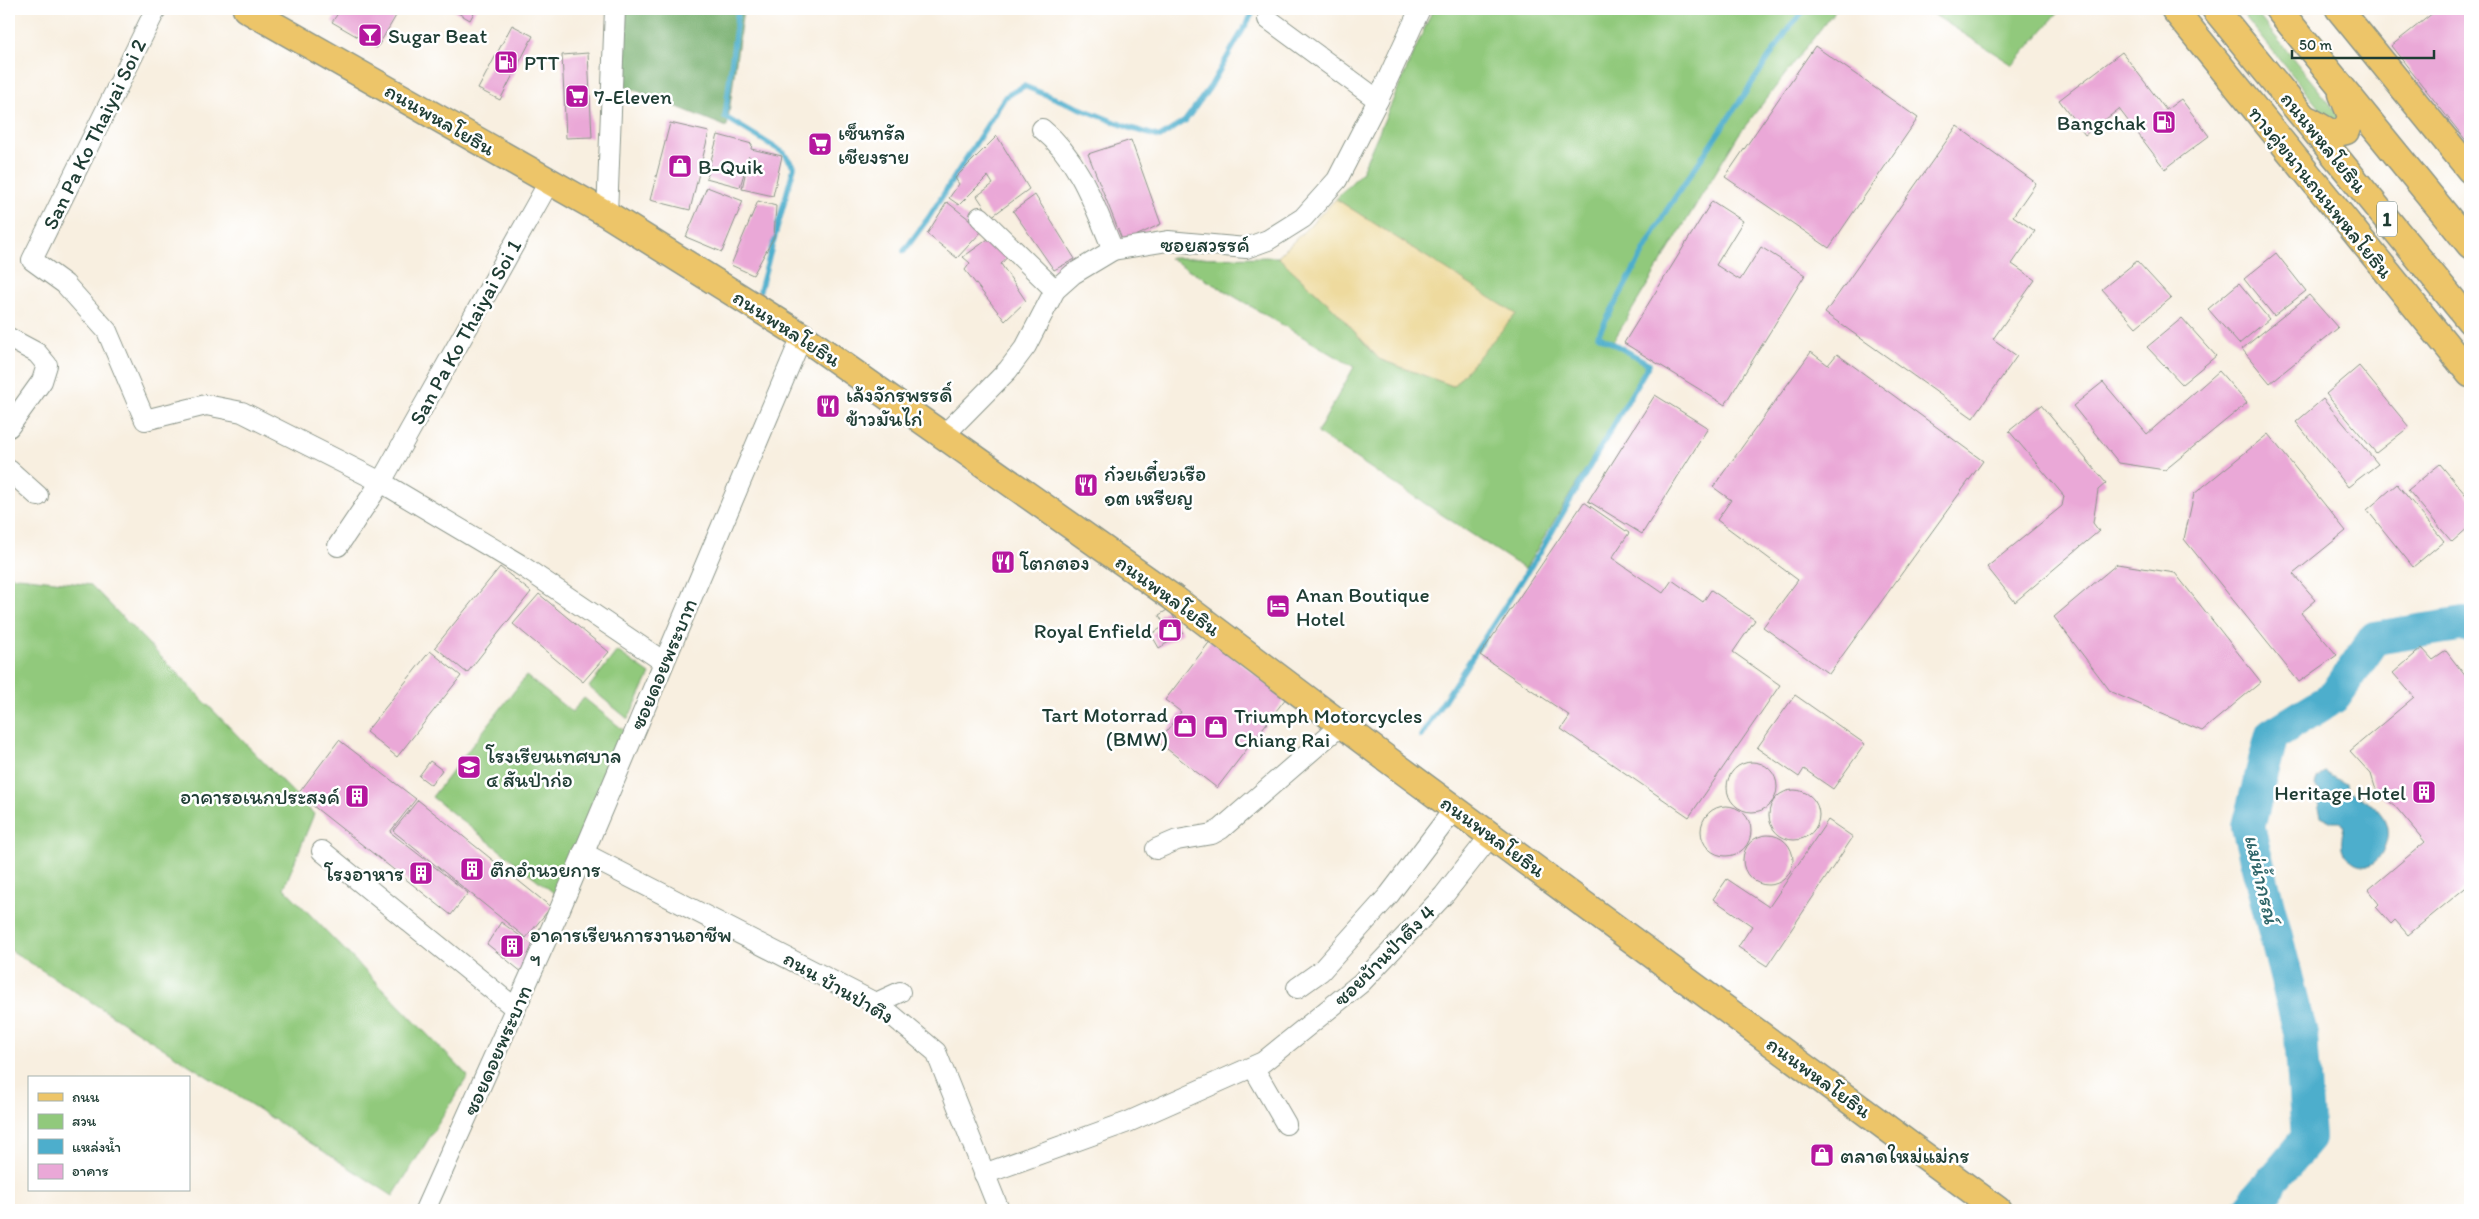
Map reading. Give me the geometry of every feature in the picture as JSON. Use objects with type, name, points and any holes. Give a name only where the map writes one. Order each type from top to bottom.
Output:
[{"type":"main road","name":"ถนนพหลโยธิน","points":[[246,9],[607,214],[802,336],[1172,596],[1341,725],[1998,1210]]},
{"type":"main road","name":"ทางคู่ขนานถนนพหลโยธิน","points":[[2174,9],[2414,308],[2470,374]]},
{"type":"main road","name":"ถนนพหลโยธิน","points":[[2215,9],[2470,321]]},
{"type":"main road","name":"1","points":[[2278,9],[2470,244]]},
{"type":"main road","points":[[2339,9],[2470,170]]},
{"type":"main road","points":[[2303,117],[2333,134],[2346,131],[2351,116],[2339,86]]},
{"type":"main road","points":[[2414,308],[2470,336]]},
{"type":"street","name":"San Pa Ko Thaiyai Soi 2","points":[[156,9],[32,260],[65,284],[107,331],[145,420],[206,406],[242,412],[382,482]]},
{"type":"street","points":[[607,214],[615,9]]},
{"type":"street","name":"ซอยสวรรค์","points":[[944,435],[1008,370],[1026,346],[1056,290],[1073,274],[1113,250],[1168,241],[1246,248],[1268,240],[1303,218],[1337,180],[1378,100],[1420,9]]},
{"type":"street","points":[[1268,19],[1378,100]]},
{"type":"street","points":[[1042,129],[1055,140],[1074,164],[1113,250]]},
{"type":"street","name":"San Pa Ko Thaiyai Soi 1","points":[[338,546],[382,482],[550,182]]},
{"type":"street","points":[[980,216],[1056,290]]},
{"type":"street","name":"ซอยดอยพระบาท","points":[[425,1210],[583,853],[802,336]]},
{"type":"street","points":[[9,338],[37,353],[46,365],[42,381],[9,427]]},
{"type":"street","points":[[9,470],[38,496]]},
{"type":"street","points":[[382,482],[519,564],[664,662]]},
{"type":"street","points":[[1156,850],[1177,840],[1212,834],[1220,829],[1341,725]]},
{"type":"street","points":[[1297,988],[1321,971],[1389,895],[1455,808]]},
{"type":"street","name":"ซอยบ้านป่าตึง 4","points":[[984,1174],[1128,1122],[1258,1065],[1361,983],[1444,895],[1491,834]]},
{"type":"street","points":[[322,851],[515,1008]]},
{"type":"street","name":"ถนน บ้านป่าตึง","points":[[583,853],[876,1003],[936,1052],[999,1210]]},
{"type":"street","points":[[876,1003],[900,992]]},
{"type":"street","points":[[1258,1065],[1286,1124]]},
{"type":"green space","points":[[623,9],[743,9],[727,127],[620,84]]},
{"type":"green space","points":[[1433,9],[1836,9],[1739,134],[1612,343],[1649,364],[1525,569],[1317,433],[1354,367],[1169,258],[1278,257],[1335,310],[1379,359],[1453,386],[1515,314],[1336,199],[1361,173]]},
{"type":"green space","points":[[1925,9],[2061,9],[2013,65]]},
{"type":"green space","points":[[2239,9],[2253,9],[2343,120],[2332,124]]},
{"type":"green space","points":[[9,576],[91,585],[314,814],[284,888],[468,1076],[393,1196],[9,949]]},
{"type":"green space","points":[[617,651],[650,674],[628,719],[589,687]]},
{"type":"green space","points":[[526,676],[572,712],[584,698],[632,737],[563,900],[432,797]]},
{"type":"sand","points":[[1336,199],[1516,314],[1453,386],[1379,359],[1335,310],[1278,257]]},
{"type":"water","points":[[2325,772],[2346,784],[2347,790],[2372,805],[2384,819],[2387,827],[2387,837],[2382,853],[2372,864],[2362,865],[2349,859],[2342,847],[2344,826],[2341,822],[2332,822],[2320,816],[2318,808],[2321,791],[2315,786],[2318,777]]},
{"type":"building","name":"Sugar Beat","points":[[341,9],[400,9],[377,48],[332,22]]},
{"type":"building","name":"Sugar Beat","points":[[451,9],[476,9],[470,20]]},
{"type":"building","points":[[2438,9],[2470,9],[2470,142],[2468,143],[2391,46]]},
{"type":"building","name":"PTT","points":[[512,25],[533,36],[500,100],[478,89]]},
{"type":"building","points":[[1815,46],[1918,118],[1829,248],[1725,177]]},
{"type":"building","name":"Bangchak","points":[[2122,52],[2166,110],[2181,99],[2209,136],[2165,169],[2119,109],[2085,135],[2059,100]]},
{"type":"building","name":"7-Eleven","points":[[588,53],[592,137],[566,138],[562,55]]},
{"type":"building","name":"B-Quik","points":[[670,123],[709,132],[690,210],[650,200]]},
{"type":"building","points":[[1957,126],[2036,183],[2013,216],[2035,231],[2012,264],[2035,280],[1993,339],[2017,356],[1973,418],[1825,313]]},
{"type":"building","points":[[718,135],[752,144],[751,149],[782,156],[773,196],[742,189],[749,156],[740,187],[706,178]]},
{"type":"building","points":[[997,136],[1029,189],[991,217],[977,196],[993,184],[988,176],[959,205],[949,198],[959,184],[955,178]]},
{"type":"building","points":[[1131,140],[1161,224],[1123,242],[1088,154]]},
{"type":"building","points":[[707,187],[743,201],[722,252],[686,237]]},
{"type":"building","points":[[1035,195],[1075,259],[1054,270],[1013,211]]},
{"type":"building","points":[[758,201],[776,206],[774,237],[753,275],[731,265]]},
{"type":"building","points":[[1712,201],[1743,221],[1716,265],[1740,280],[1761,247],[1805,275],[1725,405],[1624,343]]},
{"type":"building","points":[[947,202],[983,230],[957,258],[927,234]]},
{"type":"building","points":[[991,237],[1010,254],[1001,264],[1026,301],[1005,321],[965,270],[970,263],[963,257]]},
{"type":"building","points":[[2276,253],[2306,291],[2274,316],[2244,279]]},
{"type":"building","points":[[2137,261],[2171,298],[2136,327],[2102,289]]},
{"type":"building","points":[[2239,283],[2269,319],[2239,344],[2208,309]]},
{"type":"building","points":[[2309,295],[2338,328],[2270,383],[2242,349]]},
{"type":"building","points":[[2182,318],[2216,356],[2182,384],[2147,347]]},
{"type":"building","points":[[1811,352],[1828,365],[1837,354],[1983,461],[1829,674],[1763,627],[1798,580],[1717,520],[1731,500],[1713,487]]},
{"type":"building","points":[[2359,366],[2409,427],[2376,453],[2326,394]]},
{"type":"building","points":[[2219,371],[2247,403],[2165,470],[2119,463],[2073,406],[2103,382],[2147,434]]},
{"type":"building","points":[[1655,395],[1708,428],[1642,534],[1588,501]]},
{"type":"building","points":[[2323,399],[2378,464],[2348,487],[2296,422]]},
{"type":"building","points":[[2041,405],[2106,483],[2098,490],[2093,523],[2099,531],[2015,602],[1987,567],[2062,506],[2064,496],[2009,431]]},
{"type":"building","points":[[2268,434],[2346,531],[2293,574],[2316,600],[2301,613],[2337,655],[2299,682],[2184,539],[2194,494]]},
{"type":"building","points":[[2440,464],[2470,500],[2470,526],[2452,542],[2408,490]]},
{"type":"building","points":[[2397,484],[2444,541],[2413,567],[2367,510]]},
{"type":"building","points":[[1584,502],[1629,533],[1612,558],[1663,593],[1672,580],[1703,602],[1711,590],[1755,620],[1733,652],[1780,685],[1689,817],[1561,729],[1570,716],[1480,655]]},
{"type":"building","points":[[2117,564],[2175,573],[2261,682],[2202,731],[2111,692],[2054,617]]},
{"type":"building","points":[[500,567],[531,592],[467,673],[435,647]]},
{"type":"building","points":[[539,594],[609,652],[583,682],[513,624]]},
{"type":"building","name":"Royal Enfield","points":[[1169,609],[1183,633],[1159,648],[1151,634],[1165,626],[1159,615]]},
{"type":"building","name":"Triumph Motorcycles Chiang Rai","points":[[1211,640],[1286,698],[1217,788],[1158,742],[1181,712],[1165,700]]},
{"type":"building","name":"Heritage Hotel","points":[[2422,648],[2433,660],[2446,651],[2470,682],[2470,884],[2408,935],[2395,920],[2391,924],[2376,907],[2379,904],[2368,890],[2425,842],[2394,805],[2382,797],[2375,787],[2371,774],[2350,751],[2414,697],[2393,673]]},
{"type":"building","points":[[430,651],[461,676],[397,757],[366,732]]},
{"type":"building","points":[[1795,695],[1865,744],[1833,789],[1804,769],[1799,777],[1757,748]]},
{"type":"building","name":"อาคารอเนกประสงค์","points":[[339,740],[416,799],[390,832],[468,893],[451,915],[298,794]]},
{"type":"building","points":[[430,761],[442,770],[431,785],[419,776]]},
{"type":"building","points":[[1752,762],[1770,769],[1777,787],[1770,805],[1752,812],[1734,805],[1727,787],[1734,769]]},
{"type":"building","points":[[1794,790],[1804,792],[1812,797],[1817,805],[1819,815],[1817,825],[1812,833],[1804,838],[1794,840],[1784,838],[1776,833],[1771,825],[1769,815],[1771,805],[1776,797],[1784,792]]},
{"type":"building","name":"ตึกอำนวยการ","points":[[418,800],[551,907],[526,938],[393,831]]},
{"type":"building","points":[[1726,806],[1744,813],[1751,831],[1744,849],[1726,856],[1708,849],[1701,831],[1708,813]]},
{"type":"building","points":[[1828,820],[1853,837],[1767,966],[1738,947],[1752,926],[1713,899],[1727,879],[1769,907]]},
{"type":"building","points":[[1768,835],[1786,842],[1793,860],[1786,878],[1768,885],[1750,878],[1743,860],[1750,842]]},
{"type":"building","name":"อาคารเรียนการงานอาชีพ ฯ","points":[[501,922],[538,949],[523,973],[487,944]]},
{"type":"waterway","points":[[738,9],[725,117],[784,153],[794,167],[760,290]]},
{"type":"waterway","points":[[904,251],[929,217],[1005,97],[1024,86],[1130,128],[1160,137],[1185,121],[1210,87],[1255,9]]},
{"type":"waterway","points":[[1421,736],[1542,549],[1649,364],[1598,335],[1666,211],[1791,25],[1806,9]]},
{"type":"waterway","name":"แม่น้ำกรณ์","points":[[2248,1210],[2308,1138],[2301,1035],[2248,827],[2272,735],[2335,696],[2375,638],[2464,624],[2470,626]]},
{"type":"place","name":"Sugar Beat","points":[[370,35]]},
{"type":"place","name":"PTT","points":[[506,62]]},
{"type":"place","name":"7-Eleven","points":[[577,96]]},
{"type":"place","name":"Bangchak","points":[[2164,122]]},
{"type":"place","name":"เซ็นทรัล เชียงราย","points":[[820,144]]},
{"type":"place","name":"B-Quik","points":[[680,166]]},
{"type":"place","name":"เล้งจักรพรรดิ์ ข้าวมันไก่","points":[[828,406]]},
{"type":"place","name":"ก๋วยเตี๋ยวเรือ ๑๓ เหรียญ","points":[[1086,485]]},
{"type":"place","name":"โตกตอง","points":[[1003,562]]},
{"type":"place","name":"Anan Boutique Hotel","points":[[1278,606]]},
{"type":"place","name":"Royal Enfield","points":[[1170,630]]},
{"type":"place","name":"Tart Motorrad (BMW)","points":[[1185,726]]},
{"type":"place","name":"Triumph Motorcycles Chiang Rai","points":[[1216,727]]},
{"type":"place","name":"โรงเรียนเทศบาล ๔ สันป่าก่อ","points":[[469,767]]},
{"type":"place","name":"Heritage Hotel","points":[[2424,792]]},
{"type":"place","name":"อาคารอเนกประสงค์","points":[[357,796]]},
{"type":"place","name":"ตึกอำนวยการ","points":[[472,869]]},
{"type":"place","name":"โรงอาหาร","points":[[421,873]]},
{"type":"place","name":"อาคารเรียนการงานอาชีพ ฯ","points":[[512,946]]},
{"type":"place","name":"ตลาดใหม่แม่กร","points":[[1822,1155]]}]
